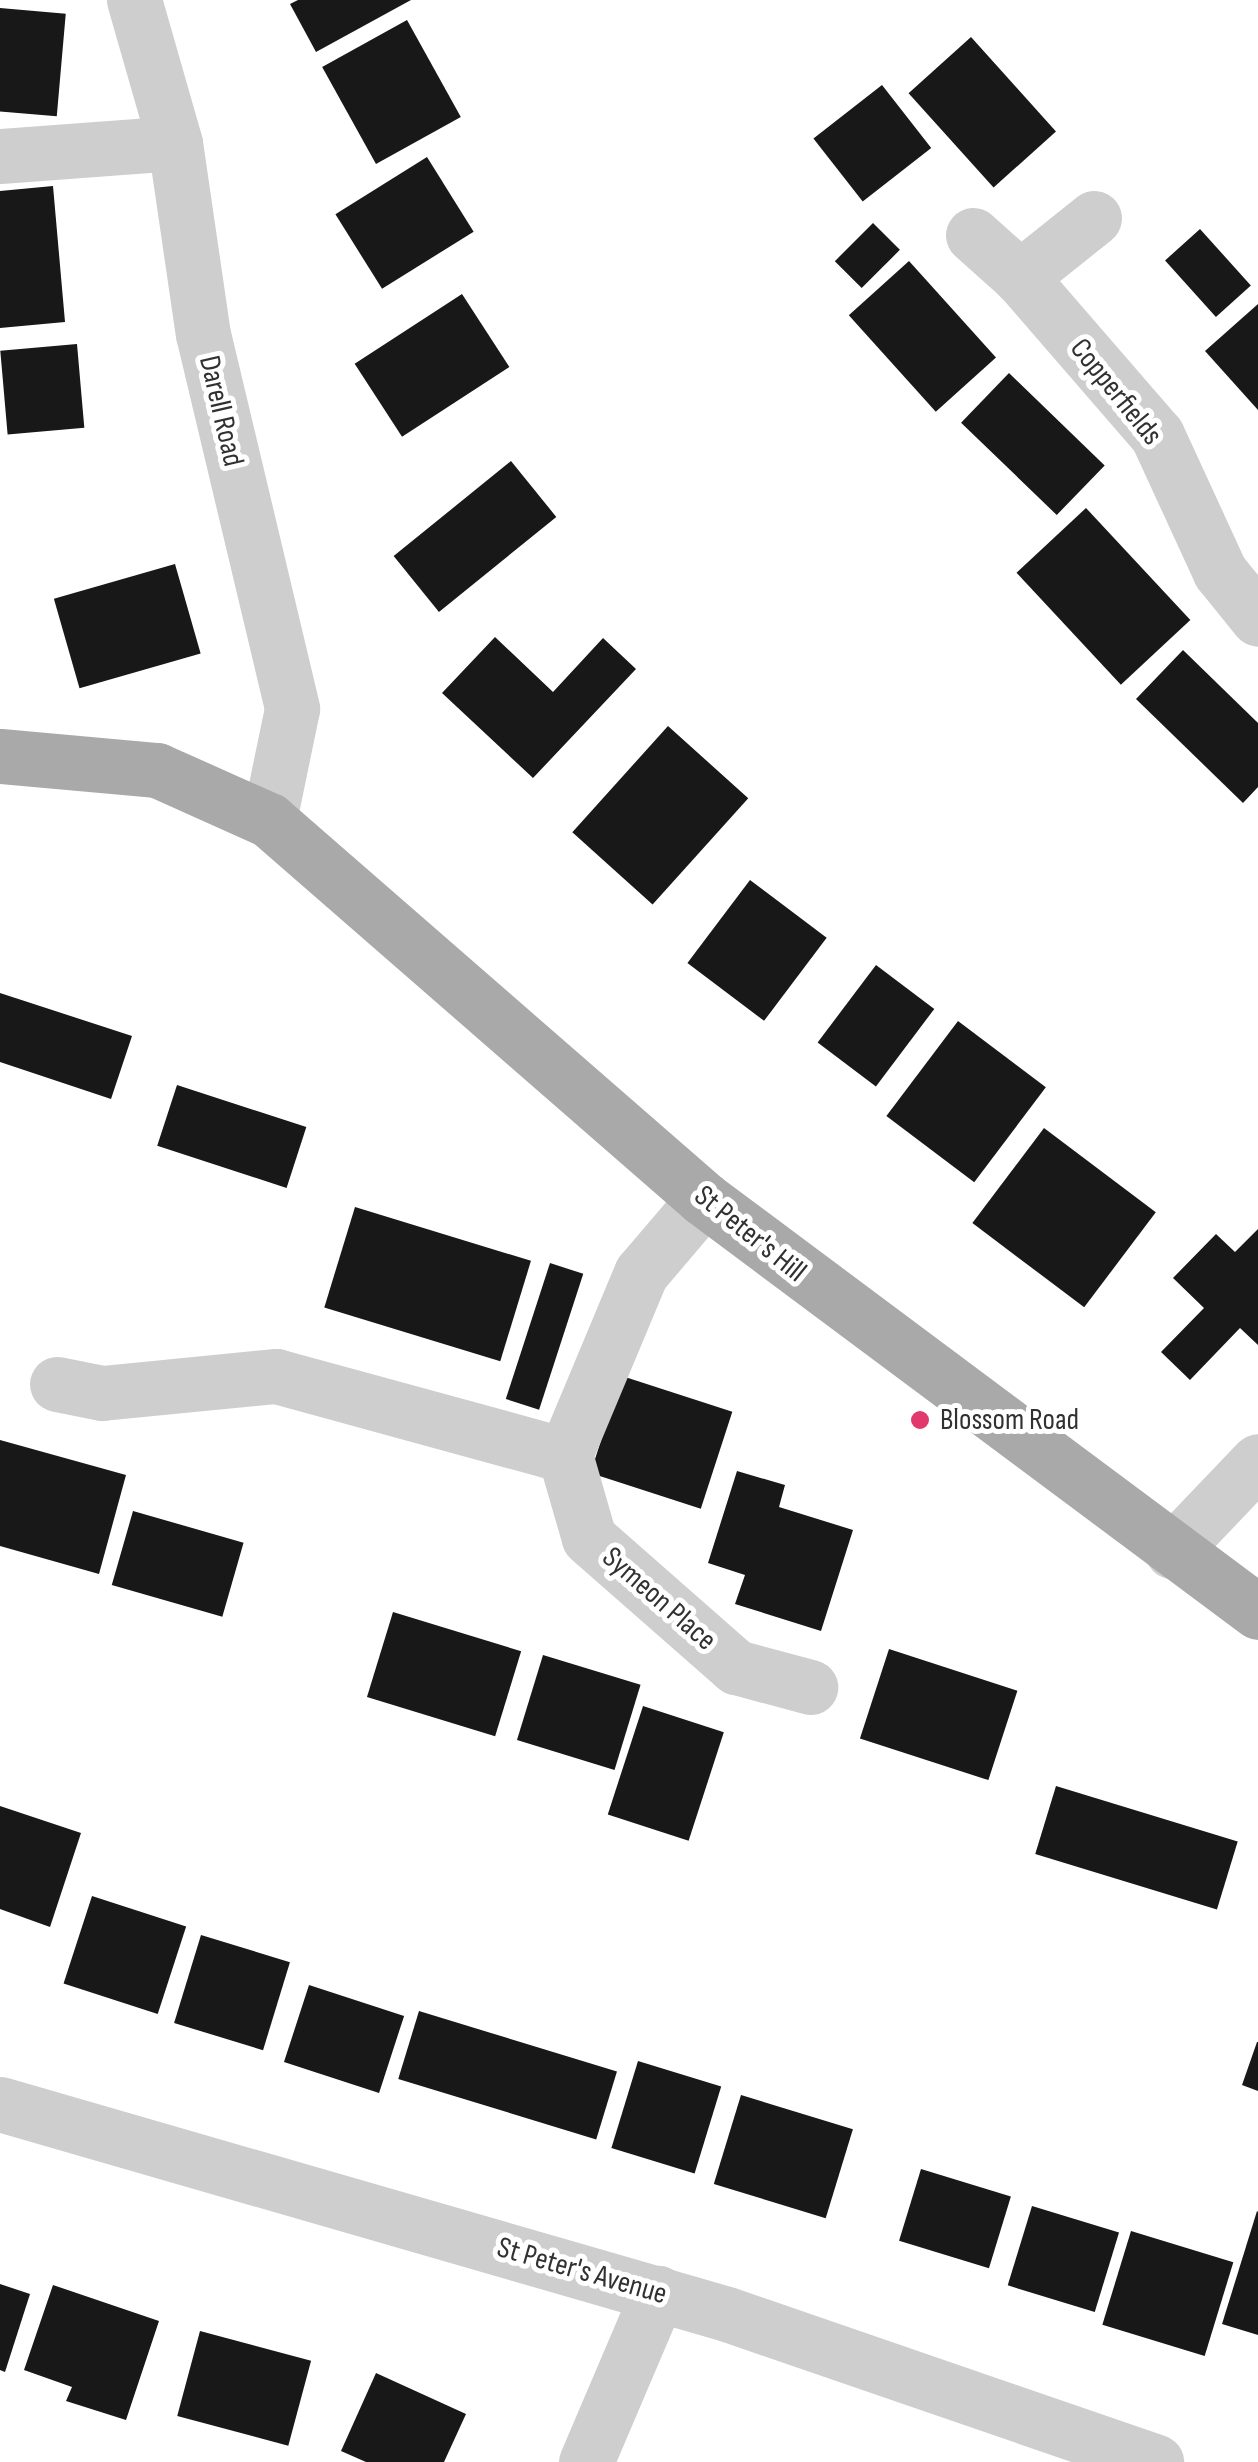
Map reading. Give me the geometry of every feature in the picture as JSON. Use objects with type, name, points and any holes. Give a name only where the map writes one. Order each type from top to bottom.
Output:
[{"type":"main road","name":"St Peter's Hill","points":[[0,756],[157,770],[269,820],[704,1199],[1172,1552],[1258,1612]]},
{"type":"street","name":"Darell Road","points":[[134,0],[175,143],[203,334],[292,709],[269,820]]},
{"type":"street","points":[[0,156],[175,143]]},
{"type":"street","points":[[1020,277],[1094,218]]},
{"type":"street","name":"Copperfields","points":[[973,235],[1020,277],[1156,435],[1220,572],[1258,619]]},
{"type":"street","points":[[57,1384],[102,1393],[276,1376],[542,1448],[642,1272],[704,1199]]},
{"type":"street","name":"Symeon Place","points":[[542,1448],[589,1538],[736,1666],[810,1687]]},
{"type":"street","points":[[1172,1552],[1258,1461]]},
{"type":"street","name":"St Peter's Avenue","points":[[0,2104],[658,2293],[1156,2462]]},
{"type":"street","points":[[586,2462],[658,2293]]},
{"type":"building","points":[[298,0],[411,0],[316,52],[290,4]]},
{"type":"building","points":[[0,8],[66,14],[57,116],[0,111]]},
{"type":"building","points":[[407,20],[461,117],[376,164],[322,67]]},
{"type":"building","points":[[971,37],[1056,131],[994,188],[909,93]]},
{"type":"building","points":[[882,85],[931,148],[863,202],[813,139]]},
{"type":"building","points":[[427,157],[474,232],[382,289],[335,214]]},
{"type":"building","points":[[53,186],[65,322],[0,328],[0,191]]},
{"type":"building","points":[[873,223],[900,250],[862,288],[835,261]]},
{"type":"building","points":[[1200,229],[1251,285],[1216,317],[1165,260]]},
{"type":"building","points":[[909,261],[996,358],[936,412],[849,315]]},
{"type":"building","points":[[462,294],[509,367],[402,437],[355,364]]},
{"type":"building","points":[[1258,304],[1258,410],[1205,351]]},
{"type":"building","points":[[77,344],[84,428],[8,434],[0,351]]},
{"type":"building","points":[[1009,373],[1105,465],[1057,515],[961,423]]},
{"type":"building","points":[[511,461],[556,517],[439,612],[394,556]]},
{"type":"building","points":[[1086,508],[1190,620],[1121,685],[1017,573]]},
{"type":"building","points":[[175,564],[201,653],[80,688],[54,599]]},
{"type":"building","points":[[495,637],[553,692],[603,638],[636,669],[533,778],[442,693]]},
{"type":"building","points":[[1183,650],[1258,723],[1258,787],[1243,803],[1136,699]]},
{"type":"building","points":[[668,726],[748,798],[653,905],[572,832]]},
{"type":"building","points":[[750,880],[827,938],[764,1021],[687,963]]},
{"type":"building","points":[[876,965],[934,1009],[876,1086],[818,1042]]},
{"type":"building","points":[[0,993],[132,1036],[111,1099],[0,1062]]},
{"type":"building","points":[[958,1021],[1046,1087],[974,1182],[886,1116]]},
{"type":"building","points":[[177,1085],[306,1127],[287,1188],[157,1146]]},
{"type":"building","points":[[1044,1128],[1156,1212],[1084,1307],[972,1223]]},
{"type":"building","points":[[355,1207],[531,1261],[500,1361],[324,1307]]},
{"type":"building","points":[[1258,1229],[1258,1345],[1240,1328],[1190,1380],[1161,1352],[1204,1308],[1173,1278],[1216,1234],[1235,1252]]},
{"type":"building","points":[[550,1263],[583,1274],[539,1410],[506,1399]]},
{"type":"building","points":[[622,1376],[732,1412],[701,1509],[590,1473]]},
{"type":"building","points":[[0,1440],[126,1475],[99,1574],[0,1546]]},
{"type":"building","points":[[737,1471],[785,1485],[779,1507],[853,1530],[821,1631],[735,1604],[745,1575],[708,1563]]},
{"type":"building","points":[[133,1511],[244,1543],[222,1617],[112,1585]]},
{"type":"building","points":[[393,1612],[521,1651],[495,1736],[367,1697]]},
{"type":"building","points":[[889,1649],[1017,1691],[988,1780],[860,1738]]},
{"type":"building","points":[[543,1655],[641,1685],[615,1770],[517,1740]]},
{"type":"building","points":[[643,1706],[724,1732],[689,1841],[608,1814]]},
{"type":"building","points":[[1056,1786],[1238,1842],[1217,1909],[1035,1854]]},
{"type":"building","points":[[0,1806],[81,1833],[50,1927],[0,1909]]},
{"type":"building","points":[[92,1896],[186,1927],[158,2014],[64,1983]]},
{"type":"building","points":[[201,1935],[290,1962],[263,2050],[174,2023]]},
{"type":"building","points":[[309,1985],[404,2016],[379,2093],[284,2062]]},
{"type":"building","points":[[419,2011],[617,2072],[596,2139],[398,2079]]},
{"type":"building","points":[[1258,2042],[1258,2091],[1242,2085]]},
{"type":"building","points":[[638,2061],[721,2086],[695,2173],[611,2148]]},
{"type":"building","points":[[741,2095],[853,2129],[826,2218],[714,2184]]},
{"type":"building","points":[[921,2169],[1011,2196],[989,2268],[899,2241]]},
{"type":"building","points":[[1032,2206],[1119,2233],[1095,2312],[1008,2285]]},
{"type":"building","points":[[1258,2212],[1258,2335],[1222,2324]]},
{"type":"building","points":[[1131,2231],[1233,2262],[1205,2356],[1102,2325]]},
{"type":"building","points":[[0,2284],[30,2294],[5,2372],[0,2370]]},
{"type":"building","points":[[53,2285],[159,2321],[126,2420],[66,2401],[72,2387],[24,2370]]},
{"type":"building","points":[[200,2331],[311,2361],[288,2446],[177,2416]]},
{"type":"building","points":[[376,2373],[466,2414],[444,2462],[366,2462],[341,2451]]},
{"type":"place","name":"Blossom Road","points":[[920,1420]]}]
